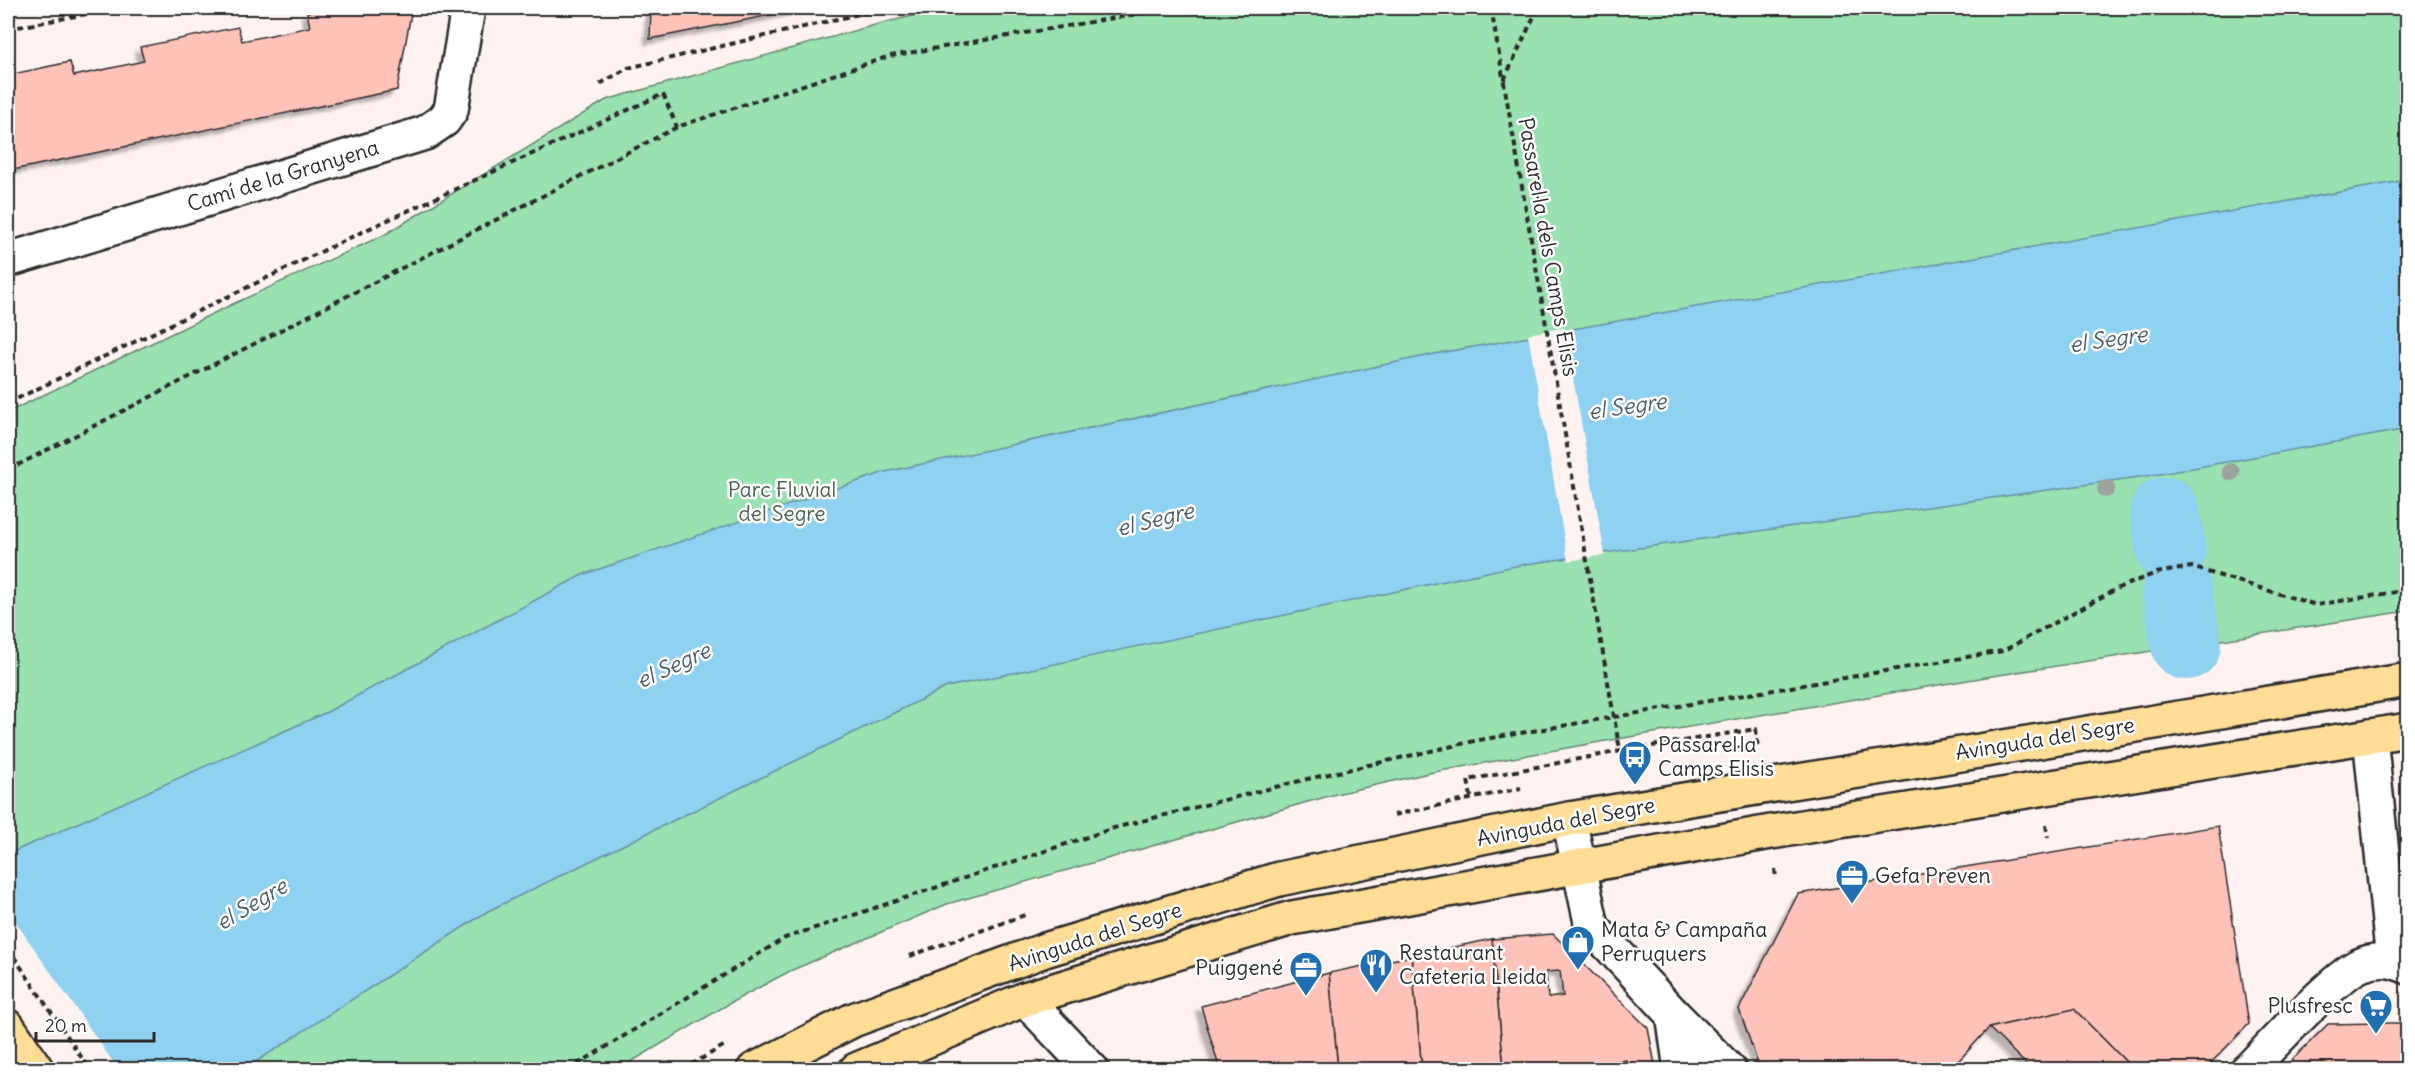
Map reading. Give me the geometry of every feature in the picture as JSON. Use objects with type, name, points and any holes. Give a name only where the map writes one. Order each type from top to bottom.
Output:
[{"type":"main road","name":"Avinguda del Segre","points":[[754,1070],[853,1020],[1076,941],[1279,879],[1569,819],[2408,680]]},
{"type":"main road","name":"Avinguda del Segre","points":[[856,1070],[1025,999],[1292,918],[1771,832],[2408,730]]},
{"type":"main road","points":[[8,1027],[37,1070]]},
{"type":"street","name":"Camí de la Granyena","points":[[8,260],[425,133],[444,120],[451,110],[468,8]]},
{"type":"street","points":[[2248,1070],[2342,976],[2361,964],[2378,960],[2400,964],[2370,736]]},
{"type":"street","points":[[1569,819],[1592,927],[1672,1014],[1729,1070]]},
{"type":"street","points":[[1025,999],[1092,1070]]},
{"type":"street","points":[[1672,1014],[1681,1070]]},
{"type":"path","points":[[8,29],[117,8]]},
{"type":"path","points":[[600,84],[628,68],[885,8]]},
{"type":"path","points":[[8,470],[677,127],[890,56],[1173,8]]},
{"type":"path","name":"Passarel·la dels Camps Elisis","points":[[1491,8],[1620,751]]},
{"type":"path","points":[[1504,80],[1538,8]]},
{"type":"path","points":[[8,403],[366,230],[663,94],[677,127]]},
{"type":"path","points":[[568,1070],[784,938],[1114,828],[1303,780],[1479,740],[2002,651],[2118,588],[2156,573],[2191,567],[2316,604],[2408,590]]},
{"type":"path","points":[[1471,797],[1468,780],[1620,751],[1756,729],[1758,748]]},
{"type":"path","points":[[2046,821],[2048,837]]},
{"type":"path","points":[[8,948],[90,1070]]},
{"type":"green space","name":"Parc Fluvial del Segre","points":[[948,8],[2407,8],[2407,611],[1986,677],[1600,742],[1429,773],[1336,794],[947,904],[790,971],[732,1002],[619,1069],[8,1070],[8,412],[235,303],[384,235],[606,100],[882,23]]},
{"type":"water","name":"el Segre","points":[[2407,180],[2407,429],[2160,474],[1520,565],[947,687],[488,911],[245,1069],[8,1070],[8,854],[327,712],[582,575],[885,472],[1439,353]]},
{"type":"pier","points":[[1564,328],[1605,555],[1568,561],[1528,334]]},
{"type":"pier","points":[[8,911],[118,1069],[8,1069]]},
{"type":"building","points":[[330,8],[412,8],[397,90],[8,171],[8,75],[70,62],[74,76],[144,61],[140,47],[238,27],[242,41],[310,27],[307,12]]},
{"type":"building","points":[[651,8],[805,8],[650,39]]},
{"type":"building","points":[[2218,826],[2249,1024],[2204,1070],[2134,1070],[2074,1009],[1989,1028],[1950,1070],[1766,1070],[1757,1061],[1739,1009],[1798,894]]},
{"type":"building","points":[[1553,934],[1648,1028],[1656,1070],[1627,1070],[1626,1060],[1612,1062],[1613,1070],[1570,1070],[1570,1066],[1556,1066],[1556,1070],[1504,1070],[1492,939]],"holes":[[[1560,971],[1563,996],[1548,998],[1546,972]]]},
{"type":"building","points":[[1492,939],[1504,1070],[1422,1070],[1411,956]]},
{"type":"building","points":[[1411,956],[1422,1070],[1338,1070],[1329,973]]},
{"type":"building","points":[[1329,973],[1338,1070],[1220,1070],[1201,1006]]},
{"type":"building","points":[[2074,1009],[2134,1070],[2032,1070],[1989,1028]]},
{"type":"building","points":[[2408,1023],[2408,1070],[2282,1070],[2328,1024]]},
{"type":"building","points":[[1038,1061],[1047,1070],[1024,1070]]},
{"type":"waterway","points":[[2165,512],[2171,551]]},
{"type":"waterway","points":[[2177,590],[2186,645]]},
{"type":"place","name":"Passarel·la Camps Elisis","points":[[1635,786]]},
{"type":"place","name":"Gefa Preven","points":[[1852,905]]},
{"type":"place","name":"Mata & Campaña Perruquers","points":[[1578,971]]},
{"type":"place","name":"Restaurant Cafeteria Lleida","points":[[1376,994]]},
{"type":"place","name":"Puiggené","points":[[1306,997]]},
{"type":"place","name":"Plusfresc","points":[[2376,1035]]}]
